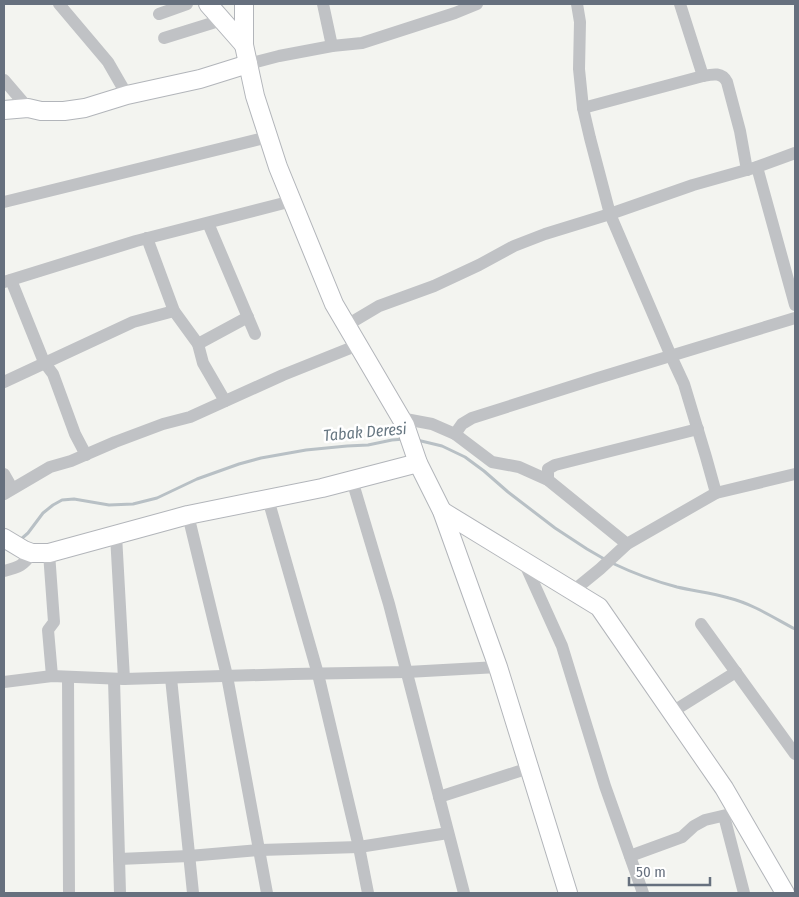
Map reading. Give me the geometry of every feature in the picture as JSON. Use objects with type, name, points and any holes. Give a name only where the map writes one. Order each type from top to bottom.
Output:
[{"type":"street","points":[[59,4],[108,62],[127,95]]},
{"type":"street","points":[[159,14],[187,4]]},
{"type":"street","points":[[208,4],[244,45]]},
{"type":"street","points":[[244,4],[244,45],[255,96],[278,167],[334,304],[403,422],[417,458],[442,511],[498,667],[568,893]]},
{"type":"street","points":[[323,4],[332,46]]},
{"type":"street","points":[[4,110],[28,108],[41,111],[64,111],[85,108],[127,95],[200,79],[280,56],[332,46],[362,43],[448,9],[477,4]]},
{"type":"street","points":[[577,4],[580,22],[579,69],[583,108],[610,214],[684,384],[716,492]]},
{"type":"street","points":[[680,4],[703,76]]},
{"type":"street","points":[[164,38],[222,20]]},
{"type":"street","points":[[583,108],[703,76],[718,74],[725,78],[795,305]]},
{"type":"street","points":[[4,80],[28,108]]},
{"type":"street","points":[[4,202],[268,137]]},
{"type":"street","points":[[347,325],[379,306],[434,286],[514,246],[545,234],[795,153]]},
{"type":"street","points":[[86,455],[75,434],[53,374],[44,362],[7,281],[147,238],[292,201]]},
{"type":"street","points":[[208,223],[255,334]]},
{"type":"street","points":[[147,238],[174,311],[198,344],[203,363],[225,401]]},
{"type":"street","points":[[4,382],[133,322],[174,311]]},
{"type":"street","points":[[198,344],[248,317]]},
{"type":"street","points":[[455,434],[462,424],[472,418],[795,318]]},
{"type":"street","points":[[4,474],[8,491],[50,467],[71,461],[163,424],[190,417],[283,375],[358,345]]},
{"type":"street","points":[[403,422],[432,424],[455,434],[492,462],[519,468],[548,480],[627,544]]},
{"type":"street","points":[[548,480],[548,469],[555,464],[698,429]]},
{"type":"street","points":[[4,571],[23,565],[35,552],[116,535],[188,515],[322,488],[417,458]]},
{"type":"street","points":[[573,591],[627,544],[716,492],[795,474]]},
{"type":"street","points":[[352,480],[389,604],[464,893]]},
{"type":"street","points":[[268,499],[318,674],[368,893]]},
{"type":"street","points":[[442,511],[599,607],[724,788],[731,814],[744,893]]},
{"type":"street","points":[[188,515],[227,676],[267,893]]},
{"type":"street","points":[[116,535],[120,893]]},
{"type":"street","points":[[4,538],[35,552]]},
{"type":"street","points":[[35,552],[54,622],[48,630],[52,676]]},
{"type":"street","points":[[524,562],[562,646],[605,786],[643,893]]},
{"type":"street","points":[[701,624],[795,754]]},
{"type":"street","points":[[4,682],[52,676],[119,679],[171,678],[407,672],[498,667]]},
{"type":"street","points":[[672,712],[736,672]]},
{"type":"street","points":[[68,677],[69,893]]},
{"type":"street","points":[[171,678],[192,893]]},
{"type":"street","points":[[439,797],[529,768]]},
{"type":"street","points":[[630,856],[682,837],[694,826],[705,820],[731,814]]},
{"type":"street","points":[[731,814],[785,893]]},
{"type":"street","points":[[119,859],[260,850],[359,847],[448,833]]},
{"type":"waterway","name":"Tabak Deresi","points":[[20,540],[28,533],[43,513],[62,500],[74,499],[109,505],[133,504],[157,498],[197,479],[261,458],[306,450],[368,445],[404,439]]},
{"type":"waterway","name":"Tabak Deresi","points":[[417,440],[442,446],[465,457],[555,528],[606,560]]},
{"type":"waterway","name":"Tabak Deresi","points":[[612,563],[668,585],[738,601],[795,629]]}]
